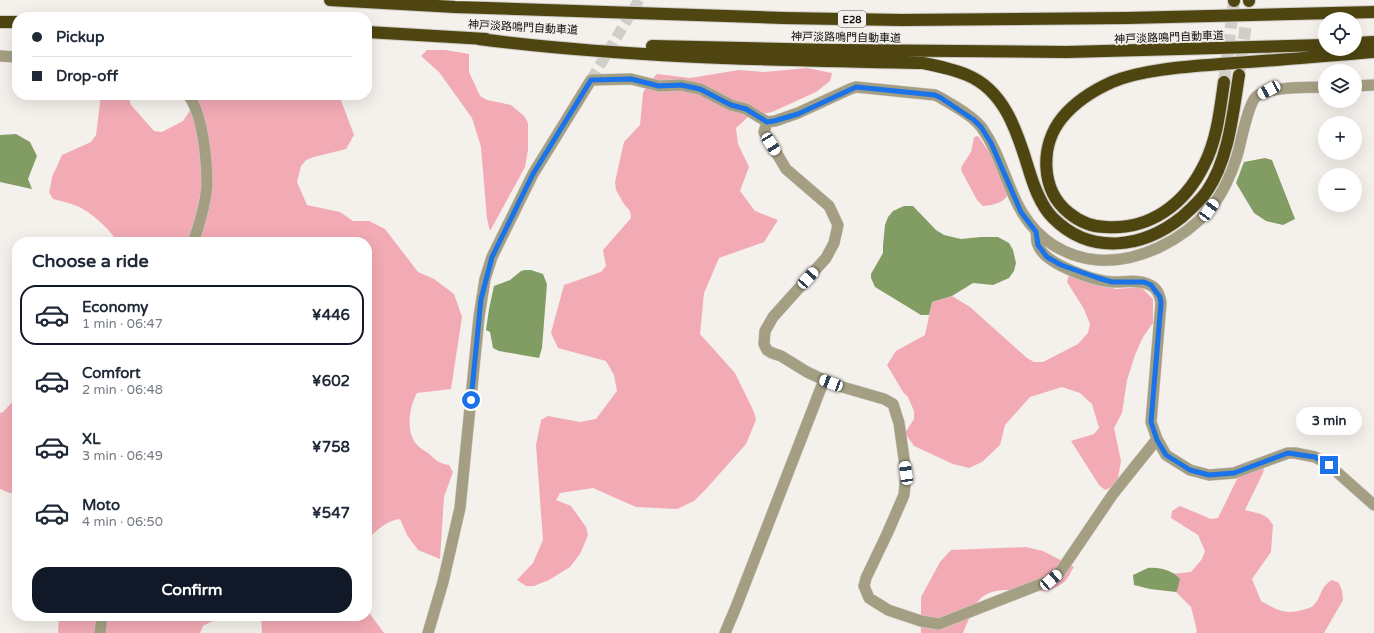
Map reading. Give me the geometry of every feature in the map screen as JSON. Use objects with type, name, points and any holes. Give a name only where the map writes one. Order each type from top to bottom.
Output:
[{"type":"highway","name":"神戸淡路鳴門自動車道","points":[[330,0],[455,7],[783,18],[902,20],[1134,18],[1374,12]]},
{"type":"highway","points":[[0,22],[12,22]]},
{"type":"highway","name":"神戸淡路鳴門自動車道","points":[[372,32],[478,39],[661,46],[833,50],[1066,52],[1318,45]]},
{"type":"highway","points":[[478,39],[536,46],[717,58],[923,63],[949,68],[968,75],[982,84],[1001,101],[1012,121],[1038,194],[1051,216],[1065,229],[1079,237],[1094,242],[1110,244],[1126,243],[1150,236],[1172,224],[1192,208],[1207,191],[1218,170],[1225,150],[1239,75]]},
{"type":"highway","points":[[1362,43],[1374,42]]},
{"type":"highway","points":[[1224,82],[1219,116],[1210,153],[1204,166],[1190,188],[1173,206],[1154,218],[1131,227],[1102,227],[1087,224],[1075,218],[1061,206],[1050,188],[1045,169],[1046,150],[1061,118],[1075,104],[1098,89],[1114,82],[1152,72],[1208,65],[1374,52]]},
{"type":"street","points":[[0,56],[12,57]]},
{"type":"street","points":[[428,633],[443,582],[460,508],[481,299],[492,257],[533,174],[591,80],[631,79],[659,86],[681,85],[700,89],[731,105],[746,109],[767,122],[798,114],[856,87],[935,95],[974,120],[981,127],[991,143],[1021,212],[1036,232],[1045,240],[1068,253],[1095,260],[1109,261],[1123,260],[1139,256],[1162,246],[1181,234],[1209,210],[1227,181],[1237,156],[1250,108],[1256,97],[1269,90],[1318,87]]},
{"type":"street","points":[[1362,86],[1374,85]]},
{"type":"street","points":[[192,100],[199,118],[204,141],[207,185],[195,237]]},
{"type":"street","points":[[767,122],[764,132],[786,169],[829,206],[838,225],[834,243],[826,258],[773,317],[765,331],[764,344],[767,350],[781,356],[807,372],[824,380],[884,399],[893,404],[899,423],[906,473],[904,495],[866,578],[864,586],[869,598],[888,610],[921,621],[939,624],[1051,580],[1060,572],[1113,494],[1157,440]]},
{"type":"street","points":[[1036,232],[1038,245],[1047,257],[1061,265],[1086,275],[1112,282],[1144,282],[1151,285],[1160,297],[1161,303],[1151,422],[1157,440],[1166,455],[1190,470],[1209,475],[1234,473],[1288,453],[1315,457],[1329,465],[1374,505]]},
{"type":"street","points":[[725,633],[748,578],[824,380]]},
{"type":"street","points":[[100,633],[101,621]]},
{"type":"shaded area","points":[[427,50],[445,50],[469,54],[469,72],[480,96],[487,100],[511,105],[524,116],[528,123],[528,150],[525,167],[490,231],[487,219],[481,147],[472,118],[439,72],[421,56]]},
{"type":"shaded area","points":[[807,68],[832,73],[830,81],[816,92],[772,112],[748,117],[736,128],[738,144],[749,167],[740,191],[755,211],[778,220],[764,242],[719,258],[704,293],[700,334],[735,373],[754,412],[756,420],[746,444],[694,501],[677,509],[636,507],[593,488],[560,493],[556,500],[571,506],[586,527],[588,535],[580,554],[570,567],[549,580],[534,586],[526,586],[517,580],[533,563],[543,540],[536,445],[541,420],[548,416],[580,422],[596,419],[617,391],[614,375],[606,361],[558,348],[551,333],[564,285],[601,272],[606,266],[603,250],[631,218],[630,211],[616,190],[615,182],[624,142],[640,125],[643,93],[647,85],[657,74],[690,78],[739,70],[764,72]]},
{"type":"shaded area","points":[[100,100],[130,100],[131,105],[154,131],[162,132],[183,121],[195,103],[193,100],[341,100],[354,135],[346,149],[306,160],[301,166],[297,182],[307,205],[340,212],[353,221],[369,221],[385,229],[418,272],[434,279],[454,294],[462,317],[451,389],[417,393],[412,403],[410,417],[410,430],[415,443],[437,461],[442,464],[449,465],[453,472],[444,497],[440,559],[418,550],[407,535],[400,519],[390,522],[372,535],[372,237],[114,237],[105,226],[88,212],[74,205],[53,199],[49,192],[52,177],[62,155],[91,142],[96,135]]},
{"type":"shaded area","points":[[16,134],[30,142],[37,156],[28,179],[32,189],[0,182],[0,135]]},
{"type":"shaded area","points":[[978,136],[995,161],[1009,192],[1005,199],[999,203],[991,205],[983,206],[977,200],[961,170],[971,152],[974,137]]},
{"type":"shaded area","points":[[1265,158],[1272,160],[1295,219],[1283,225],[1266,221],[1254,213],[1236,183],[1244,162]]},
{"type":"shaded area","points":[[904,206],[913,206],[936,230],[944,235],[961,239],[998,237],[1009,243],[1013,250],[1016,263],[1014,271],[1009,278],[993,285],[973,283],[952,296],[932,302],[929,315],[921,315],[875,287],[871,278],[871,274],[883,253],[885,225],[888,217],[893,211]]},
{"type":"shaded area","points":[[531,270],[543,274],[547,284],[542,348],[539,358],[499,351],[493,348],[490,332],[486,330],[494,286],[510,280],[521,271]]},
{"type":"shaded area","points":[[1069,275],[1116,289],[1141,287],[1153,299],[1153,323],[1143,337],[1135,355],[1127,380],[1122,413],[1114,428],[1121,461],[1118,478],[1113,486],[1105,490],[1099,485],[1071,441],[1094,434],[1099,428],[1092,404],[1080,393],[1062,387],[1030,397],[1005,425],[1000,445],[982,462],[969,468],[953,464],[914,446],[905,433],[914,419],[914,411],[908,397],[903,392],[887,365],[896,351],[925,335],[932,302],[952,296],[970,307],[1027,358],[1034,362],[1043,362],[1078,344],[1088,333],[1090,324],[1084,309],[1067,282]]},
{"type":"shaded area","points":[[12,402],[12,493],[10,493],[0,489],[0,413],[3,412]]},
{"type":"shaded area","points":[[1266,457],[1263,473],[1245,510],[1261,514],[1268,518],[1273,525],[1271,552],[1252,579],[1261,601],[1285,612],[1307,609],[1317,602],[1325,586],[1332,580],[1339,583],[1343,600],[1324,633],[1196,633],[1197,631],[1191,607],[1174,590],[1171,574],[1191,572],[1202,559],[1205,551],[1198,535],[1171,518],[1172,511],[1180,506],[1211,519],[1218,518],[1239,475]]},
{"type":"shaded area","points":[[1026,547],[1043,551],[1074,567],[1065,581],[1054,588],[1043,591],[998,591],[988,594],[977,603],[963,633],[921,633],[921,597],[940,562],[951,550]]},
{"type":"shaded area","points":[[1148,568],[1166,570],[1177,576],[1180,579],[1177,591],[1150,589],[1134,585],[1133,575]]},
{"type":"shaded area","points":[[372,617],[384,633],[262,633],[261,621],[372,621]]},
{"type":"shaded area","points":[[59,621],[212,621],[203,626],[200,633],[58,633]]},
{"type":"tunnel","points":[[591,80],[639,0]]},
{"type":"tunnel","points":[[1224,82],[1234,1]]},
{"type":"tunnel","points":[[1239,75],[1249,1]]},
{"type":"route","points":[[471,400],[481,299],[492,257],[533,174],[591,80],[631,79],[659,86],[681,85],[700,89],[731,105],[746,109],[767,122],[798,114],[856,87],[935,95],[974,120],[981,127],[991,143],[1016,202],[1028,223],[1036,232],[1038,245],[1047,257],[1061,265],[1081,273],[1112,282],[1144,282],[1151,285],[1156,290],[1160,297],[1161,303],[1151,422],[1157,440],[1166,455],[1171,459],[1190,470],[1209,475],[1234,473],[1288,453],[1315,457],[1329,465]]}]
